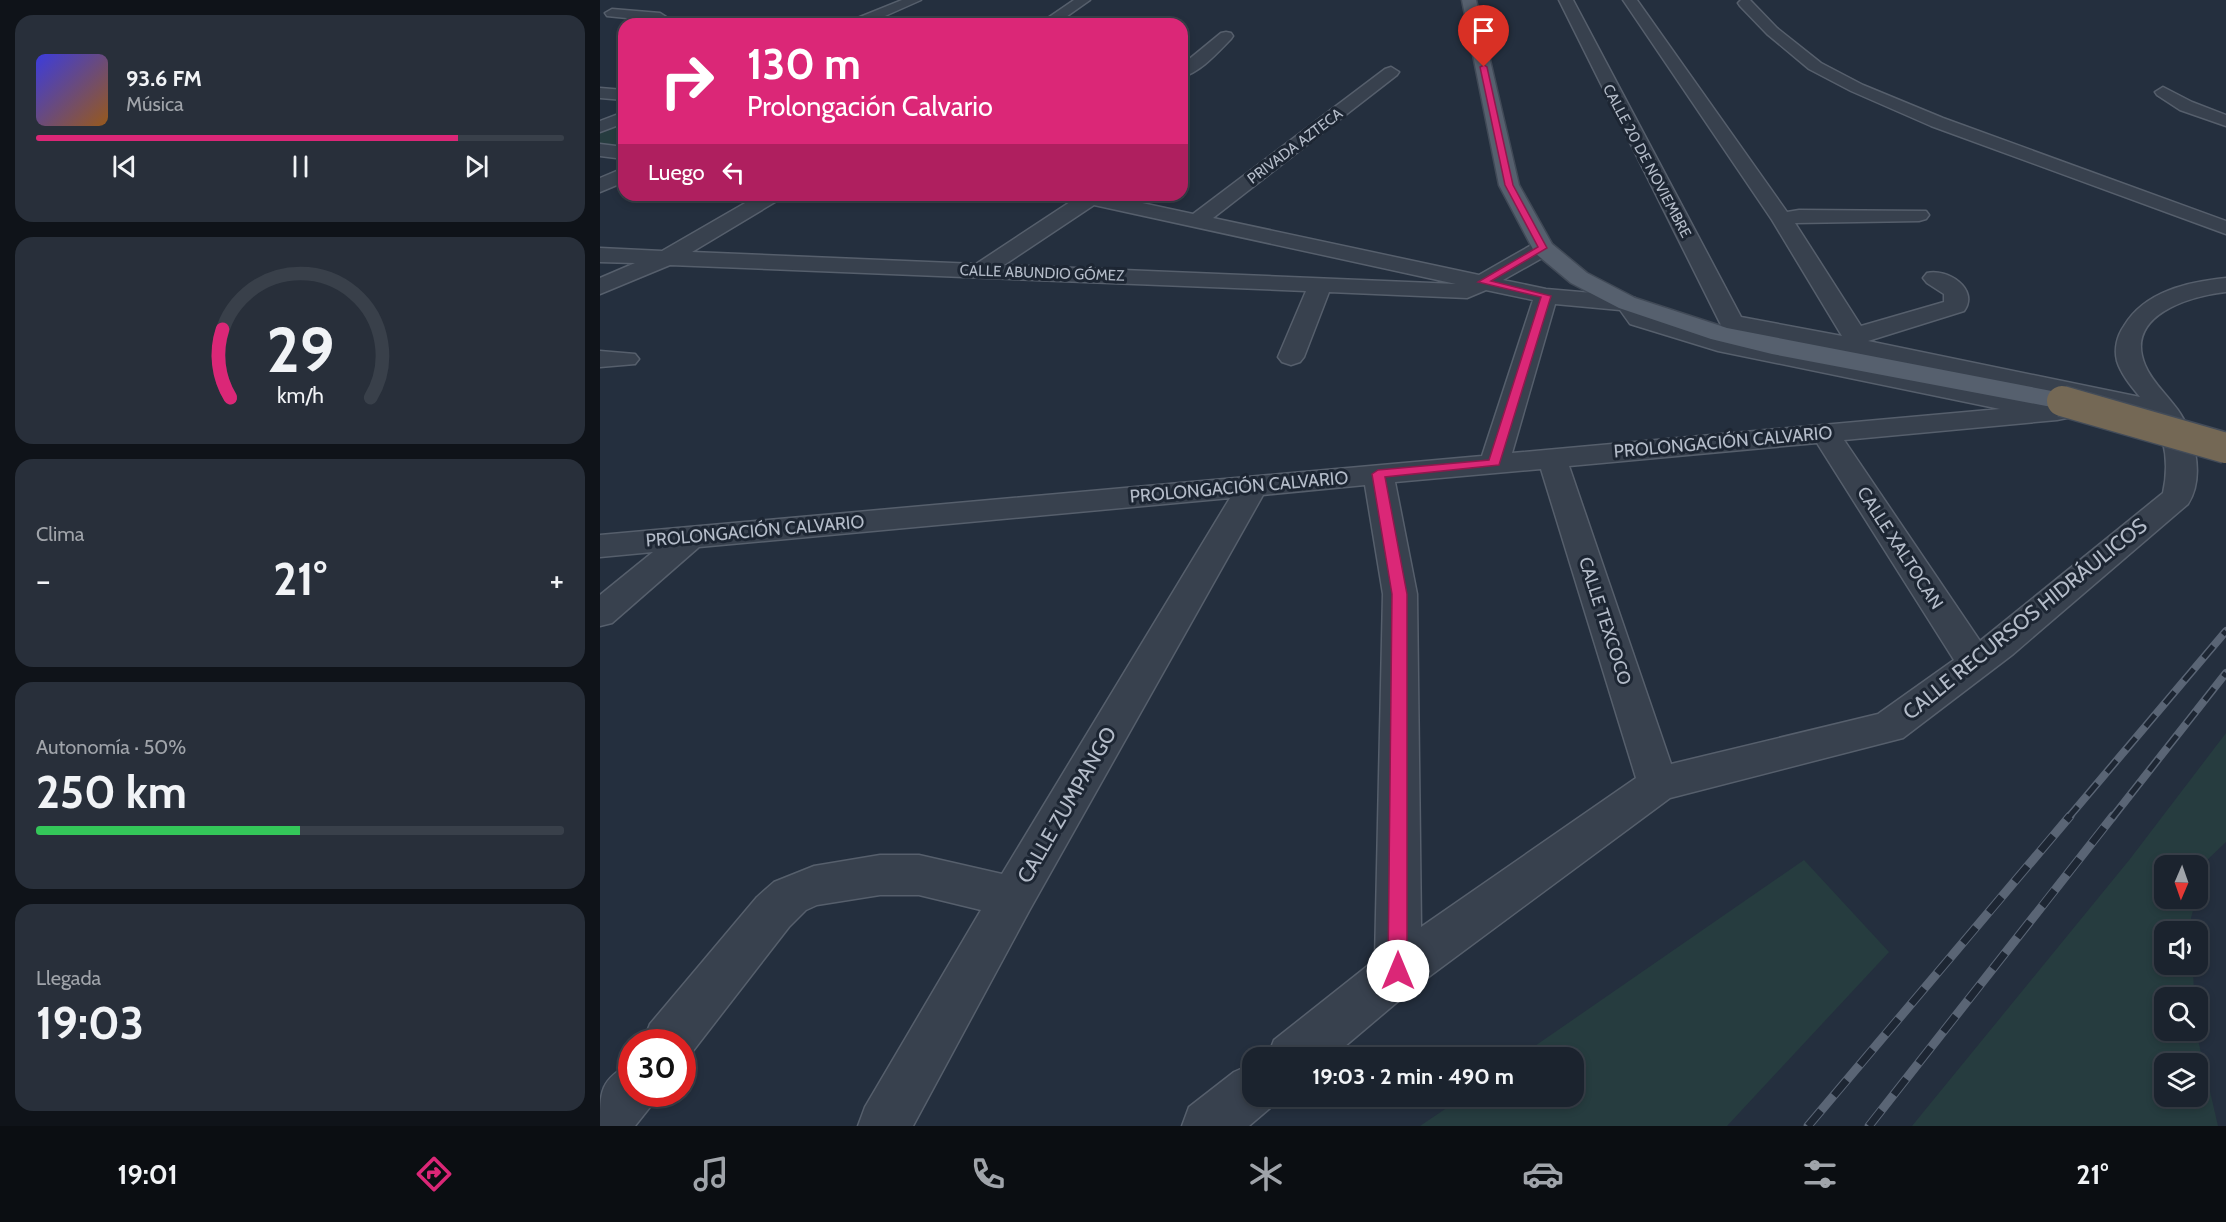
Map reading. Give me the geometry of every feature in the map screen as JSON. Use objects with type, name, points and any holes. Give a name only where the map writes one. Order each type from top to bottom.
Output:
[{"type":"highway","points":[[2059,406],[2226,448]]},
{"type":"main road","points":[[1469,0],[1509,185],[1543,248],[1578,278],[1638,307],[1720,334],[1952,380],[2059,406]]},
{"type":"street","points":[[909,0],[914,0]]},
{"type":"street","points":[[870,18],[914,0]]},
{"type":"street","points":[[1055,18],[1083,0]]},
{"type":"street","name":"CALLE 20 DE NOVIEMBRE","points":[[1566,0],[1731,322],[1744,327],[1855,341]]},
{"type":"street","points":[[1630,0],[1782,220],[1855,341],[2170,423]]},
{"type":"street","points":[[1746,2],[1799,54],[1815,66],[1857,88],[1937,122],[2226,228]]},
{"type":"street","points":[[612,13],[661,18]]},
{"type":"street","points":[[1188,68],[1226,36]]},
{"type":"street","name":"PRIVADA AZTECA","points":[[1199,219],[1391,72]]},
{"type":"street","points":[[2163,92],[2186,106],[2226,121]]},
{"type":"street","points":[[600,93],[618,94]]},
{"type":"street","points":[[600,127],[618,120]]},
{"type":"street","points":[[600,150],[618,152]]},
{"type":"street","points":[[600,186],[618,177]]},
{"type":"street","points":[[600,287],[666,258],[763,201]]},
{"type":"street","points":[[980,271],[1081,201]]},
{"type":"street","points":[[1112,201],[1546,296],[1638,307],[1639,319],[1727,346],[2059,406],[2170,423]]},
{"type":"street","points":[[1782,220],[1799,216],[1919,215]]},
{"type":"street","name":"CALLE ABUNDIO GÓMEZ","points":[[600,255],[1467,291],[1543,248]]},
{"type":"street","points":[[1855,341],[1956,306],[1956,291],[1935,279]]},
{"type":"street","points":[[1291,357],[1320,285]]},
{"type":"street","points":[[2170,423],[2131,364],[2128,350],[2131,333],[2142,317],[2157,303],[2205,287],[2226,285]]},
{"type":"street","points":[[1494,463],[1546,296]]},
{"type":"street","points":[[600,359],[626,359]]},
{"type":"street","name":"PROLONGACIÓN CALVARIO","points":[[600,546],[1825,433],[2015,418],[2059,406]]},
{"type":"street","name":"CALLE RECURSOS HIDRÁULICOS","points":[[1305,1047],[1398,971],[1658,784],[1889,727],[1975,663],[2177,497],[2183,477],[2182,454],[2170,423]]},
{"type":"street","name":"CALLE XALTOCAN","points":[[1825,433],[1975,663]]},
{"type":"street","name":"CALLE TEXCOCO","points":[[1552,458],[1658,784]]},
{"type":"street","points":[[1378,474],[1400,594],[1398,971]]},
{"type":"street","name":"CALLE ZUMPANGO","points":[[884,1126],[1013,897],[1253,485]]},
{"type":"street","points":[[600,614],[692,536]]},
{"type":"street","points":[[678,1029],[773,912],[790,896],[798,892],[814,886],[880,875],[919,875],[1013,897]]},
{"type":"street","points":[[1208,1126],[1242,1098]]},
{"type":"street","points":[[602,1126],[618,1106]]},
{"type":"green space","points":[[618,122],[618,148],[600,146],[600,130]]},
{"type":"green space","points":[[2226,733],[2226,842],[2208,859],[2208,855],[2154,855],[2154,909],[2193,909],[2191,921],[2154,921],[2154,975],[2193,975],[2194,987],[2154,987],[2154,1041],[2198,1041],[2201,1053],[2154,1053],[2154,1107],[2208,1107],[2208,1083],[2218,1126],[1912,1126],[2130,859]]},
{"type":"green space","points":[[1804,860],[1889,952],[1727,1126],[1420,1126],[1448,1107],[1584,1107],[1584,1047],[1533,1047]]},
{"type":"railway","points":[[2068,818],[2226,631]]},
{"type":"railway","points":[[2112,818],[2226,673]]},
{"type":"railway","points":[[1808,1126],[2070,816]]},
{"type":"railway","points":[[1869,1126],[2113,816]]},
{"type":"route","points":[[1398,971],[1400,594],[1378,474],[1494,463],[1546,296],[1482,282],[1543,248],[1509,185],[1484,67]]}]
